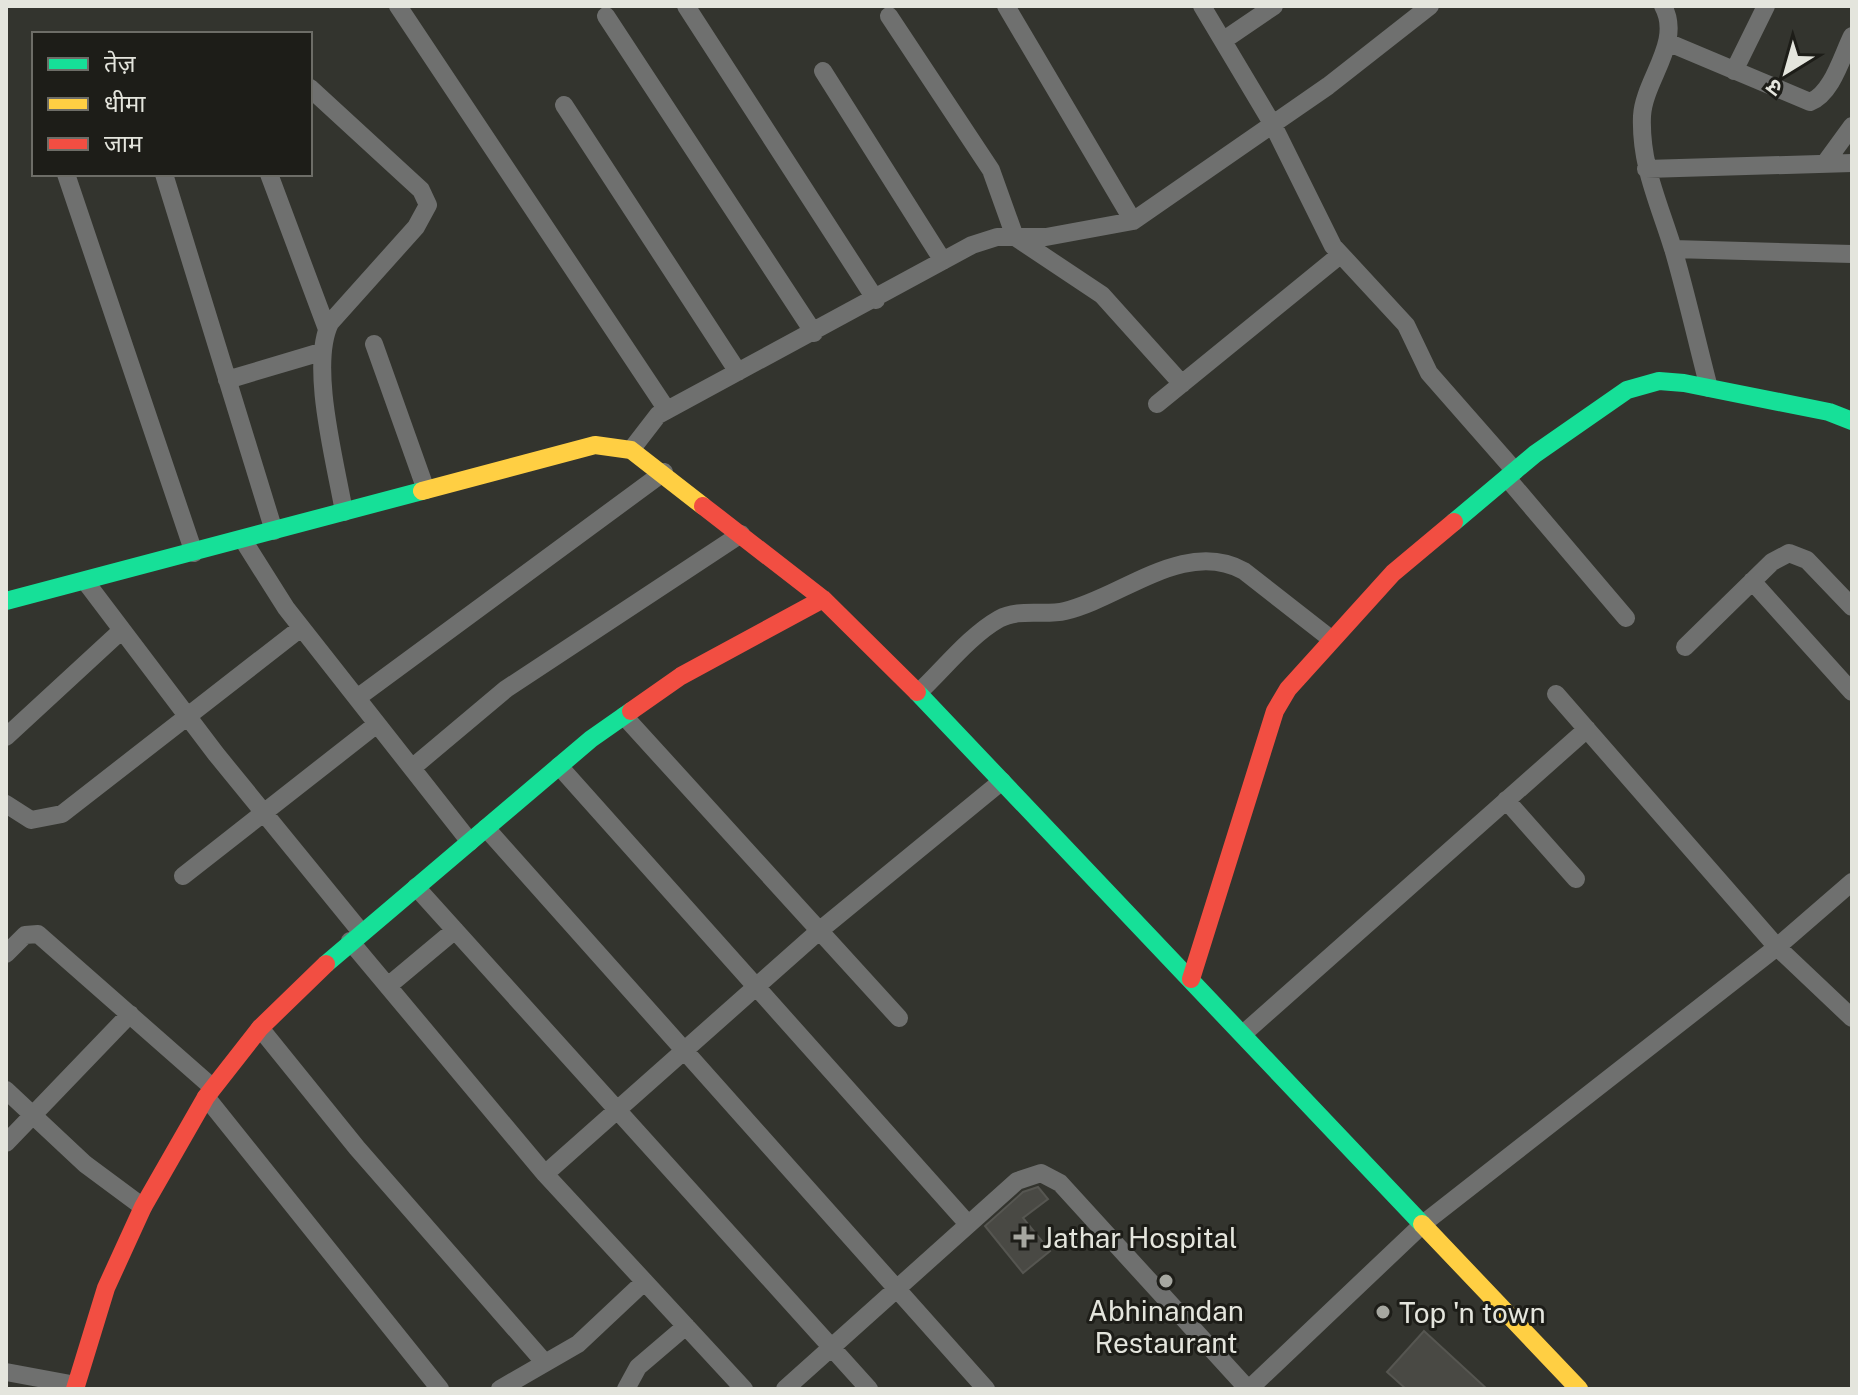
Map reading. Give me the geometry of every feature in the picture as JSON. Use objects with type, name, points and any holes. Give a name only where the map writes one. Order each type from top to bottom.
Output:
[{"type":"street","points":[[398,6],[667,410]]},
{"type":"street","points":[[686,6],[876,300]]},
{"type":"street","points":[[1006,6],[1133,221]]},
{"type":"street","points":[[1202,6],[1273,125],[1340,255],[1406,325],[1429,373],[1626,618]]},
{"type":"street","points":[[1224,40],[1274,6]]},
{"type":"street","points":[[631,450],[649,423],[667,410],[985,240],[1079,233],[1133,221],[1273,125],[1430,6]]},
{"type":"street","points":[[1663,6],[1670,26],[1667,42],[1642,115],[1646,169],[1673,249],[1709,388]]},
{"type":"street","points":[[1734,71],[1766,6]]},
{"type":"street","points":[[606,16],[814,333]]},
{"type":"street","points":[[889,16],[991,170],[1015,237],[1102,295],[1182,384]]},
{"type":"street","points":[[1667,42],[1810,102],[1819,99],[1826,89],[1852,36]]},
{"type":"street","points":[[823,71],[943,261]]},
{"type":"street","points":[[312,90],[421,190],[428,205],[416,227],[327,329],[321,352],[344,512]]},
{"type":"street","points":[[564,105],[738,372]]},
{"type":"street","points":[[1825,163],[1852,126]]},
{"type":"street","points":[[1646,169],[1852,163]]},
{"type":"street","points":[[67,176],[194,553]]},
{"type":"street","points":[[165,176],[274,531]]},
{"type":"street","points":[[270,176],[327,329]]},
{"type":"street","points":[[1673,249],[1852,254]]},
{"type":"street","points":[[1157,404],[1340,255]]},
{"type":"street","points":[[374,344],[426,490]]},
{"type":"street","points":[[227,380],[321,352]]},
{"type":"street","points":[[1191,979],[1275,711],[1288,689],[1393,573],[1511,474],[1603,404],[1639,384],[1659,381],[1709,388],[1829,412],[1852,421]]},
{"type":"street","points":[[6,601],[595,445],[631,450],[664,472],[823,599],[918,693],[1579,1389]]},
{"type":"street","points":[[357,698],[664,472]]},
{"type":"street","points":[[412,768],[506,689],[741,534]]},
{"type":"street","points":[[243,540],[272,590],[470,842]]},
{"type":"street","points":[[1685,647],[1772,562],[1789,553],[1813,565],[1852,607]]},
{"type":"street","points":[[918,693],[1002,617],[1064,612],[1137,580],[1205,561],[1231,564],[1244,571],[1331,639]]},
{"type":"street","points":[[85,581],[262,810],[356,936],[388,986],[545,1174],[744,1389]]},
{"type":"street","points":[[1752,581],[1852,692]]},
{"type":"street","points":[[6,1372],[75,1387],[106,1288],[143,1207],[209,1092],[260,1028],[356,936],[559,766],[624,716],[689,671],[823,599]]},
{"type":"street","points":[[6,804],[31,820],[62,814],[301,628]]},
{"type":"street","points":[[6,737],[122,630]]},
{"type":"street","points":[[1556,694],[1777,947],[1852,1018]]},
{"type":"street","points":[[624,716],[899,1018]]},
{"type":"street","points":[[183,876],[262,810],[377,724]]},
{"type":"street","points":[[1243,1034],[1587,729]]},
{"type":"street","points":[[559,766],[968,1224]]},
{"type":"street","points":[[545,1174],[819,931],[1002,781]]},
{"type":"street","points":[[1506,800],[1576,879]]},
{"type":"street","points":[[486,828],[986,1389]]},
{"type":"street","points":[[785,1389],[968,1224],[1025,1176],[1041,1173],[1053,1177],[1249,1389],[1424,1223],[1777,947],[1852,882]]},
{"type":"street","points":[[416,887],[869,1389]]},
{"type":"street","points":[[388,986],[455,930]]},
{"type":"street","points":[[6,954],[25,935],[38,934],[130,1014],[209,1092],[440,1389]]},
{"type":"street","points":[[6,1143],[130,1014]]},
{"type":"street","points":[[260,1028],[367,1159],[545,1363]]},
{"type":"street","points":[[6,1090],[85,1164],[143,1207]]},
{"type":"street","points":[[500,1389],[578,1344],[644,1282]]},
{"type":"street","points":[[626,1389],[638,1367],[686,1326]]},
{"type":"building","points":[[1038,1187],[1048,1199],[1023,1218],[1050,1251],[1023,1273],[985,1226],[1023,1192]]},
{"type":"building","points":[[1424,1331],[1487,1389],[1406,1389],[1387,1372]]},
{"type":"traffic: fast","points":[[1454,522],[1535,454],[1627,390],[1659,381],[1684,383],[1829,412],[1852,421]]},
{"type":"traffic: fast","points":[[6,601],[422,491]]},
{"type":"traffic: fast","points":[[917,692],[1422,1224]]},
{"type":"traffic: fast","points":[[326,964],[591,739],[631,711]]},
{"type":"traffic: slow","points":[[422,491],[595,445],[631,450],[703,506]]},
{"type":"traffic: slow","points":[[1422,1224],[1579,1389]]},
{"type":"traffic: jam","points":[[703,506],[823,599],[917,692]]},
{"type":"traffic: jam","points":[[1191,979],[1275,711],[1288,689],[1393,573],[1454,522]]},
{"type":"traffic: jam","points":[[631,711],[681,676],[823,599]]},
{"type":"traffic: jam","points":[[75,1389],[106,1288],[143,1207],[206,1097],[260,1028],[326,964]]},
{"type":"place","name":"Jathar Hospital","points":[[1024,1237]]},
{"type":"place","name":"Abhinandan Restaurant","points":[[1166,1281]]},
{"type":"place","name":"Top 'n town","points":[[1383,1312]]}]
